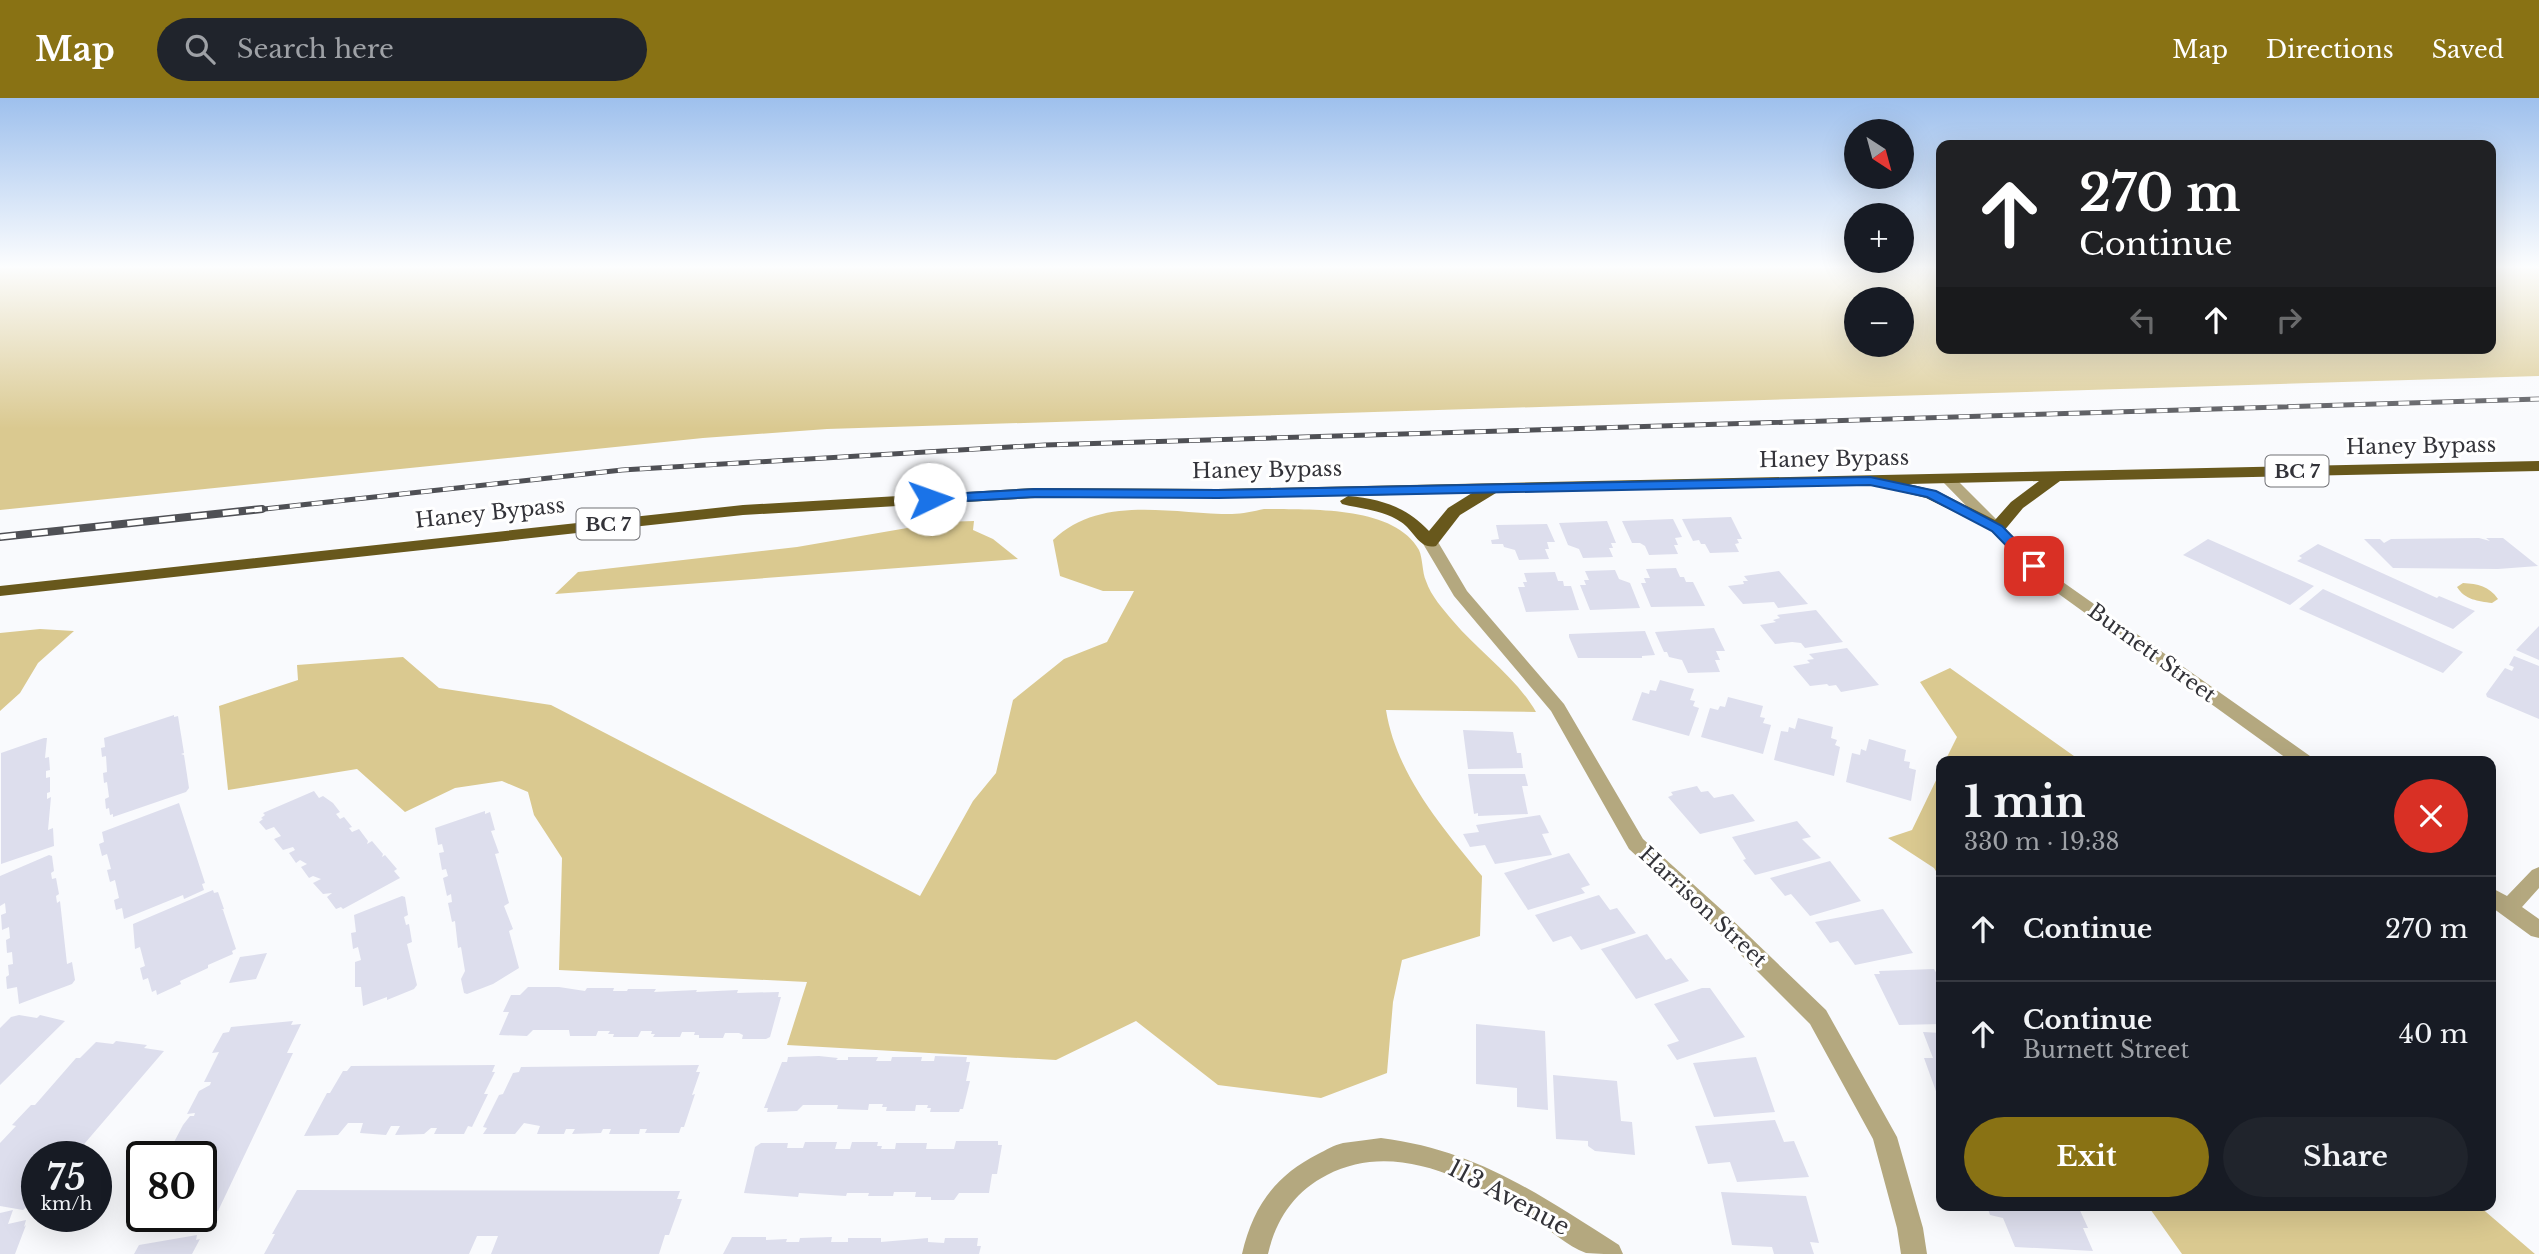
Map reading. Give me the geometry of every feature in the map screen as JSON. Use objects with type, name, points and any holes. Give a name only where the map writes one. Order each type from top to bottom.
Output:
[{"type":"highway","name":"Haney Bypass","points":[[0,591],[743,510],[1035,493],[1218,494],[2539,466]]},
{"type":"highway","points":[[1870,481],[1931,494],[1997,528],[2018,505],[2055,477]]},
{"type":"highway","points":[[1218,494],[1368,503],[1406,518],[1430,542],[1451,513],[1469,499],[1503,488]]},
{"type":"street","name":"Burnett Street","points":[[1948,479],[2044,576],[2296,756]]},
{"type":"street","name":"Harrison Street","points":[[1430,542],[1460,593],[1558,708],[1636,844],[1717,918],[1818,1017],[1885,1137],[1910,1228],[1914,1254]]},
{"type":"street","points":[[2508,908],[2539,875]]},
{"type":"street","points":[[2496,899],[2539,930]]},
{"type":"street","name":"113 Avenue","points":[[1255,1254],[1259,1231],[1286,1187],[1321,1161],[1362,1148],[1400,1150],[1454,1163],[1505,1190],[1610,1254]]},
{"type":"shaded area","points":[[0,321],[1844,321],[1844,357],[1914,357],[1914,321],[1936,321],[1936,354],[2496,354],[2496,321],[2539,321],[2539,376],[827,429],[703,438],[0,510]]},
{"type":"shaded area","points":[[1264,509],[1349,513],[1391,525],[1407,535],[1419,550],[1425,577],[1438,602],[1463,632],[1518,687],[1536,712],[1386,710],[1391,733],[1410,778],[1437,819],[1482,876],[1480,936],[1402,960],[1393,1002],[1387,1073],[1321,1098],[1218,1085],[1136,1021],[1056,1060],[787,1045],[807,982],[559,970],[562,858],[534,815],[528,792],[502,781],[455,788],[405,812],[357,769],[228,790],[219,706],[298,680],[297,665],[403,657],[439,688],[551,705],[920,896],[973,801],[996,773],[1013,700],[1064,659],[1107,642],[1134,591],[1103,591],[1060,576],[1053,540],[1072,526],[1092,517],[1114,512],[1161,510],[1232,514]]},
{"type":"shaded area","points":[[974,521],[973,530],[993,539],[1018,559],[555,594],[578,572],[797,547],[942,522]]},
{"type":"shaded area","points":[[2463,583],[2483,586],[2498,599],[2492,603],[2468,597],[2457,587]]},
{"type":"shaded area","points":[[40,629],[74,631],[38,663],[20,693],[0,711],[0,633]]},
{"type":"shaded area","points":[[1950,668],[2074,756],[1948,756],[1957,737],[1920,682]]},
{"type":"shaded area","points":[[1936,780],[1936,871],[1888,838],[1912,830]]},
{"type":"shaded area","points":[[2152,1211],[2485,1211],[2535,1254],[2182,1254]]},
{"type":"building","points":[[1731,517],[1742,539],[1737,539],[1739,543],[1735,544],[1739,552],[1710,553],[1705,544],[1701,544],[1699,540],[1693,541],[1682,519]]},
{"type":"building","points":[[1673,519],[1682,537],[1675,538],[1678,545],[1674,545],[1678,554],[1649,555],[1645,546],[1632,543],[1622,521]]},
{"type":"building","points":[[1607,521],[1616,543],[1611,543],[1613,548],[1609,548],[1613,557],[1583,558],[1579,549],[1568,545],[1559,523]]},
{"type":"building","points":[[1547,524],[1555,542],[1547,542],[1549,549],[1545,549],[1549,559],[1519,560],[1515,550],[1504,547],[1503,544],[1492,544],[1491,540],[1499,539],[1496,525]]},
{"type":"building","points":[[2479,538],[2490,541],[2486,538],[2503,538],[2538,566],[2498,569],[2393,568],[2364,539],[2380,539],[2384,543],[2391,539]]},
{"type":"building","points":[[2208,539],[2314,586],[2290,605],[2183,555]]},
{"type":"building","points":[[2318,544],[2437,598],[2439,596],[2475,611],[2453,629],[2297,561],[2302,558],[2299,556]]},
{"type":"building","points":[[1676,568],[1686,582],[1693,582],[1705,606],[1651,607],[1641,583],[1646,583],[1644,578],[1650,578],[1646,569]]},
{"type":"building","points":[[1615,570],[1619,579],[1630,583],[1640,608],[1590,610],[1580,585],[1586,585],[1584,580],[1589,580],[1585,571]]},
{"type":"building","points":[[1779,571],[1808,604],[1778,608],[1774,602],[1743,604],[1728,586],[1744,584],[1743,581],[1748,581],[1744,576]]},
{"type":"building","points":[[1555,572],[1558,581],[1563,581],[1564,586],[1571,586],[1579,610],[1526,612],[1518,587],[1525,587],[1523,582],[1527,582],[1524,573]]},
{"type":"building","points":[[2323,589],[2463,652],[2443,673],[2299,609]]},
{"type":"building","points":[[1816,610],[1843,642],[1805,648],[1801,643],[1775,644],[1760,625],[1776,622],[1773,620],[1780,618],[1777,615]]},
{"type":"building","points":[[2539,626],[2539,660],[2516,650]]},
{"type":"building","points":[[1714,628],[1725,651],[1716,651],[1720,660],[1715,660],[1720,672],[1688,673],[1682,660],[1669,657],[1667,652],[1664,652],[1655,632]]},
{"type":"building","points":[[1645,631],[1655,655],[1642,658],[1578,658],[1569,637],[1569,634]]},
{"type":"building","points":[[1847,648],[1879,685],[1841,692],[1836,685],[1810,686],[1793,666],[1810,663],[1807,660],[1814,659],[1809,654]]},
{"type":"building","points":[[2514,656],[2539,666],[2539,719],[2487,697],[2486,694],[2505,668],[2512,671],[2514,667],[2509,665]]},
{"type":"building","points":[[1660,680],[1694,689],[1690,700],[1695,701],[1693,706],[1699,708],[1689,736],[1632,720],[1642,692],[1649,694],[1650,690],[1656,691]]},
{"type":"building","points":[[1728,697],[1763,706],[1760,717],[1765,718],[1763,723],[1771,725],[1763,754],[1701,737],[1710,708],[1718,710],[1720,706],[1725,707]]},
{"type":"building","points":[[178,716],[184,753],[181,754],[184,755],[189,788],[186,792],[113,817],[109,808],[106,809],[105,799],[109,797],[103,773],[107,772],[106,756],[102,757],[101,748],[105,747],[104,738]]},
{"type":"building","points":[[1798,718],[1833,727],[1831,738],[1837,740],[1835,745],[1840,747],[1834,776],[1774,760],[1781,731],[1788,732],[1789,727],[1795,729]]},
{"type":"building","points":[[1463,730],[1513,732],[1523,768],[1468,769]]},
{"type":"building","points":[[47,738],[45,758],[49,757],[50,770],[46,771],[46,778],[50,777],[47,799],[51,797],[48,830],[53,828],[54,846],[1,864],[1,753]]},
{"type":"building","points":[[1869,739],[1906,750],[1904,761],[1910,762],[1909,768],[1916,770],[1911,801],[1846,782],[1852,753],[1860,755],[1861,749],[1866,751]]},
{"type":"building","points":[[1468,774],[1525,774],[1528,786],[1522,786],[1528,814],[1474,814]]},
{"type":"building","points":[[1697,786],[1701,792],[1708,791],[1714,798],[1733,794],[1755,821],[1700,834],[1668,797],[1673,795],[1671,792]]},
{"type":"building","points":[[314,791],[319,798],[323,796],[333,803],[340,812],[336,814],[340,819],[344,817],[352,827],[349,828],[352,832],[359,829],[368,841],[367,844],[372,841],[383,854],[382,857],[385,855],[397,869],[394,871],[400,878],[343,909],[336,909],[327,897],[332,893],[323,894],[313,883],[321,879],[313,876],[309,878],[301,867],[307,864],[300,860],[296,863],[289,853],[295,850],[293,847],[283,850],[274,839],[281,836],[274,827],[266,830],[259,822],[265,815],[263,813]]},
{"type":"building","points":[[179,803],[205,883],[202,884],[204,890],[184,899],[183,895],[124,919],[122,908],[116,910],[114,900],[119,898],[115,880],[110,882],[107,870],[111,869],[107,854],[102,856],[99,844],[104,842],[102,832]]},
{"type":"building","points":[[485,811],[485,814],[490,812],[495,830],[491,831],[499,853],[495,854],[509,903],[504,906],[513,929],[509,931],[519,968],[493,984],[467,994],[464,993],[461,979],[465,971],[461,947],[458,948],[455,921],[452,922],[448,903],[452,902],[451,894],[447,896],[443,878],[448,876],[446,869],[442,870],[439,853],[444,852],[442,844],[438,845],[435,828]]},
{"type":"building","points":[[1540,815],[1549,833],[1542,834],[1552,855],[1495,864],[1485,845],[1470,847],[1463,834],[1479,832],[1476,825]]},
{"type":"building","points":[[1797,821],[1811,837],[1802,839],[1821,858],[1755,875],[1743,860],[1746,859],[1732,837]]},
{"type":"building","points":[[1569,853],[1590,885],[1581,888],[1585,893],[1528,910],[1504,873]]},
{"type":"building","points":[[52,856],[54,871],[51,873],[52,879],[56,878],[59,894],[56,896],[57,903],[60,901],[67,964],[72,962],[75,980],[72,984],[19,1004],[17,987],[7,989],[8,965],[13,964],[12,952],[7,953],[9,927],[2,930],[1,915],[6,913],[5,903],[0,906],[0,876]]},
{"type":"building","points":[[1830,861],[1861,901],[1810,916],[1791,894],[1785,896],[1770,878]]},
{"type":"building","points":[[213,890],[214,893],[218,892],[224,909],[221,910],[236,949],[232,951],[233,954],[208,965],[208,968],[180,981],[181,984],[157,995],[156,990],[152,992],[148,978],[143,980],[140,968],[145,966],[140,947],[135,949],[133,924]]},
{"type":"building","points":[[1599,895],[1610,910],[1617,908],[1636,933],[1581,950],[1571,936],[1553,942],[1535,915]]},
{"type":"building","points":[[405,897],[408,915],[404,917],[406,925],[409,924],[412,942],[407,944],[417,985],[414,989],[387,1000],[387,997],[363,1006],[361,987],[355,987],[355,962],[361,960],[358,947],[353,949],[351,933],[356,932],[354,915]]},
{"type":"building","points":[[1883,909],[1913,953],[1855,965],[1838,941],[1830,943],[1815,922]]},
{"type":"building","points":[[1647,934],[1666,960],[1671,958],[1689,981],[1636,999],[1601,949]]},
{"type":"building","points":[[267,953],[256,979],[229,983],[240,957]]},
{"type":"building","points":[[1934,969],[1936,1024],[1899,1025],[1874,974],[1880,974],[1879,971]]},
{"type":"building","points":[[528,987],[559,987],[585,991],[587,988],[614,988],[613,991],[656,989],[654,992],[738,990],[737,993],[779,992],[778,997],[781,997],[770,1037],[766,1039],[742,1039],[743,1035],[739,1033],[725,1033],[723,1038],[699,1038],[699,1035],[694,1035],[695,1032],[682,1032],[680,1037],[653,1037],[655,1034],[651,1034],[652,1031],[641,1031],[638,1037],[613,1037],[614,1034],[608,1034],[610,1031],[598,1031],[596,1036],[570,1036],[569,1030],[533,1030],[527,1036],[499,1035],[509,1012],[503,1012],[511,995],[520,995]]},
{"type":"building","points":[[1702,988],[1710,988],[1745,1037],[1677,1060],[1667,1045],[1679,1041],[1654,1004]]},
{"type":"building","points":[[19,1015],[37,1018],[40,1015],[65,1021],[0,1085],[0,1028],[11,1017]]},
{"type":"building","points":[[293,1021],[291,1025],[301,1024],[287,1053],[293,1053],[217,1211],[217,1141],[175,1141],[183,1125],[190,1116],[194,1116],[195,1113],[187,1114],[199,1091],[210,1085],[211,1082],[204,1082],[219,1052],[212,1053],[223,1033],[229,1032],[231,1027]]},
{"type":"building","points":[[1476,1024],[1545,1031],[1548,1110],[1517,1107],[1517,1088],[1476,1084]]},
{"type":"building","points":[[1923,1032],[1936,1033],[1936,1091],[1924,1058],[1933,1058]]},
{"type":"building","points":[[116,1041],[147,1045],[144,1048],[164,1051],[87,1141],[21,1141],[21,1210],[0,1206],[0,1143],[16,1126],[12,1125],[31,1105],[35,1105],[76,1058],[80,1058],[96,1042],[113,1044]]},
{"type":"building","points":[[935,1056],[967,1057],[966,1062],[970,1062],[966,1081],[970,1081],[963,1109],[959,1112],[930,1112],[928,1105],[916,1105],[915,1111],[886,1111],[887,1107],[882,1107],[883,1104],[869,1104],[868,1110],[837,1109],[838,1105],[803,1105],[797,1111],[767,1112],[768,1108],[764,1108],[782,1062],[787,1062],[788,1057],[838,1058],[836,1060],[848,1060],[848,1057],[878,1057],[876,1061],[891,1061],[892,1057],[922,1057],[921,1061],[934,1061]]},
{"type":"building","points":[[1756,1057],[1775,1112],[1714,1117],[1693,1063]]},
{"type":"building","points":[[495,1065],[492,1072],[495,1072],[484,1094],[488,1094],[472,1127],[468,1126],[464,1134],[434,1134],[437,1128],[431,1128],[424,1134],[395,1135],[400,1126],[391,1126],[386,1135],[360,1133],[363,1123],[348,1123],[338,1135],[304,1136],[327,1093],[330,1093],[343,1071],[347,1071],[351,1066]]},
{"type":"building","points":[[699,1065],[696,1072],[700,1072],[692,1095],[695,1094],[684,1127],[681,1127],[679,1133],[645,1133],[647,1129],[640,1129],[639,1134],[609,1134],[611,1129],[603,1129],[601,1133],[572,1134],[575,1129],[566,1129],[564,1134],[537,1134],[540,1126],[524,1123],[515,1134],[483,1134],[487,1128],[483,1127],[499,1095],[503,1094],[513,1073],[519,1072],[521,1067]]},
{"type":"building","points":[[1553,1075],[1617,1081],[1621,1121],[1632,1122],[1635,1155],[1595,1151],[1588,1146],[1588,1141],[1556,1139]]},
{"type":"building","points":[[1775,1120],[1784,1142],[1794,1141],[1809,1177],[1737,1182],[1730,1162],[1708,1164],[1695,1126]]},
{"type":"building","points":[[956,1141],[998,1141],[998,1145],[1002,1145],[997,1174],[992,1174],[989,1193],[959,1193],[954,1200],[931,1200],[931,1197],[915,1197],[916,1192],[894,1192],[893,1196],[868,1196],[869,1193],[847,1193],[846,1196],[799,1193],[798,1197],[744,1193],[755,1147],[761,1143],[788,1143],[787,1148],[803,1148],[805,1142],[837,1142],[835,1149],[850,1149],[852,1142],[878,1142],[877,1146],[882,1146],[881,1149],[895,1149],[896,1143],[927,1143],[926,1149],[954,1149]]},
{"type":"building","points":[[297,1190],[680,1191],[677,1199],[682,1199],[659,1254],[491,1254],[498,1236],[477,1236],[469,1254],[264,1254]]},
{"type":"building","points":[[1721,1192],[1806,1196],[1819,1243],[1810,1242],[1814,1254],[1774,1254],[1772,1247],[1732,1245]]},
{"type":"building","points":[[13,1210],[8,1224],[21,1221],[21,1232],[23,1232],[15,1254],[0,1254],[0,1213]]},
{"type":"building","points":[[1989,1211],[2080,1211],[2088,1228],[2083,1228],[2093,1251],[2015,1247],[2003,1218],[1990,1215]]},
{"type":"building","points":[[197,1235],[196,1240],[200,1239],[192,1254],[134,1254],[139,1245]]},
{"type":"building","points":[[732,1237],[787,1239],[786,1242],[799,1242],[800,1238],[832,1237],[831,1242],[848,1242],[848,1238],[881,1238],[881,1242],[928,1238],[928,1242],[944,1243],[945,1238],[978,1238],[977,1246],[981,1246],[979,1254],[723,1254]]},
{"type":"railway","points":[[246,511],[622,470],[1045,445],[2539,399]]},
{"type":"railway","points":[[0,537],[262,509]]},
{"type":"route","points":[[930,499],[1035,493],[1218,494],[1870,481],[1931,494],[1997,528],[2034,566]]}]
